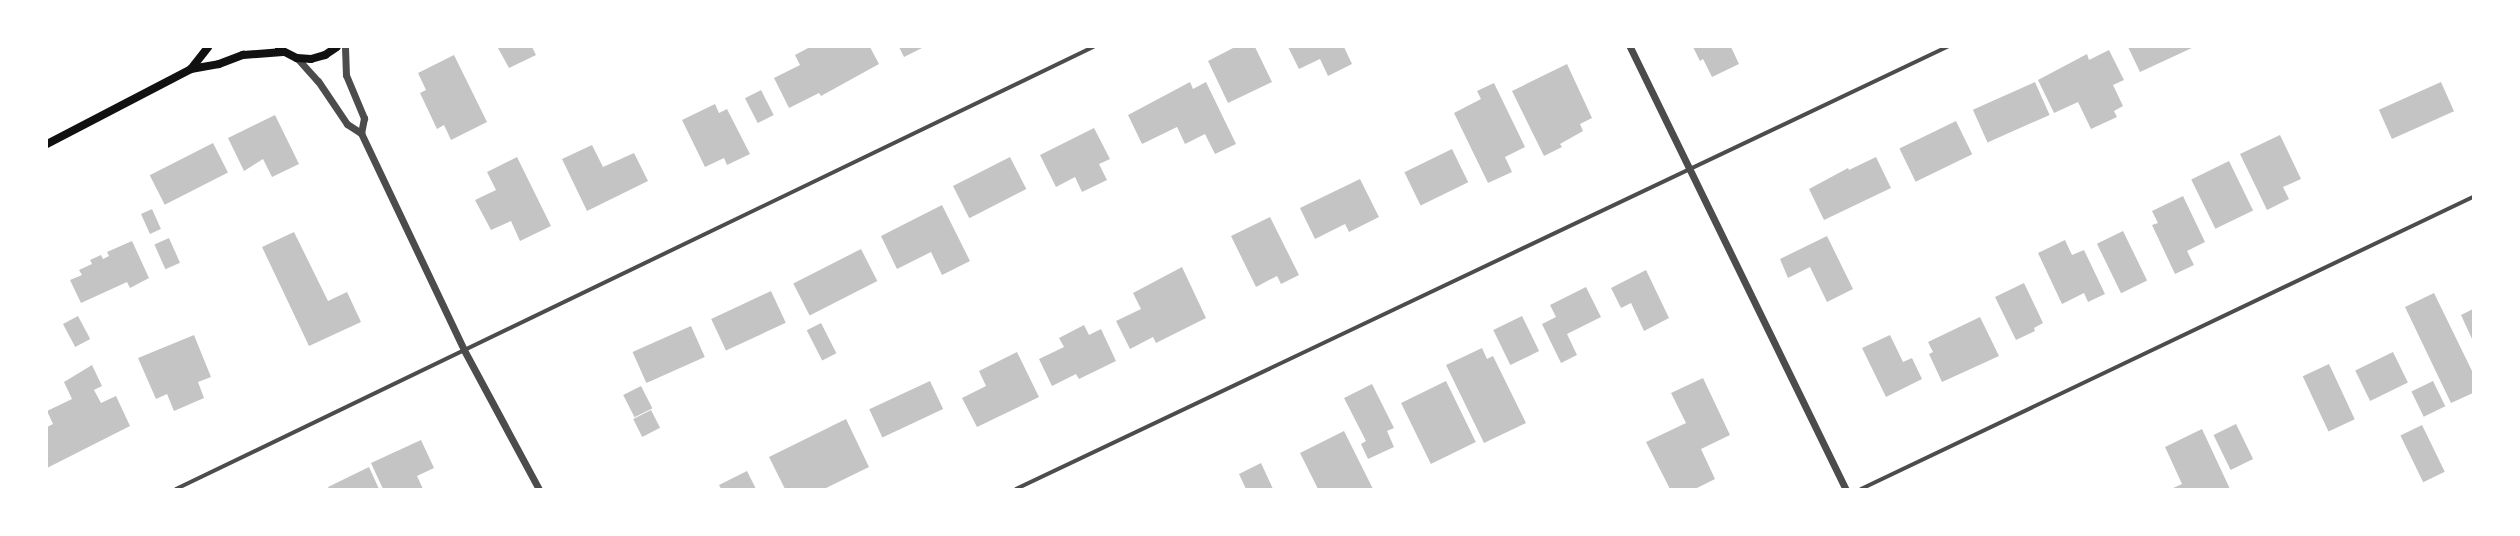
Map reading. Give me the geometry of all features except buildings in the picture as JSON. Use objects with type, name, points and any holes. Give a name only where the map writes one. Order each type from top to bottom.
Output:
[{"type":"main road","points":[[190,69],[208,47]]},
{"type":"main road","points":[[47,144],[190,69],[219,64],[243,55],[280,50],[297,58],[311,59],[325,55],[337,47]]},
{"type":"street","points":[[345,47],[346,75],[364,118],[361,133]]},
{"type":"street","points":[[176,489],[1093,47]]},
{"type":"street","points":[[1630,47],[1846,489]]},
{"type":"street","points":[[1016,489],[1691,170],[1947,47]]},
{"type":"street","points":[[297,58],[318,81],[346,124],[361,133],[464,350],[539,489]]},
{"type":"street","points":[[1861,489],[2473,197]]}]
